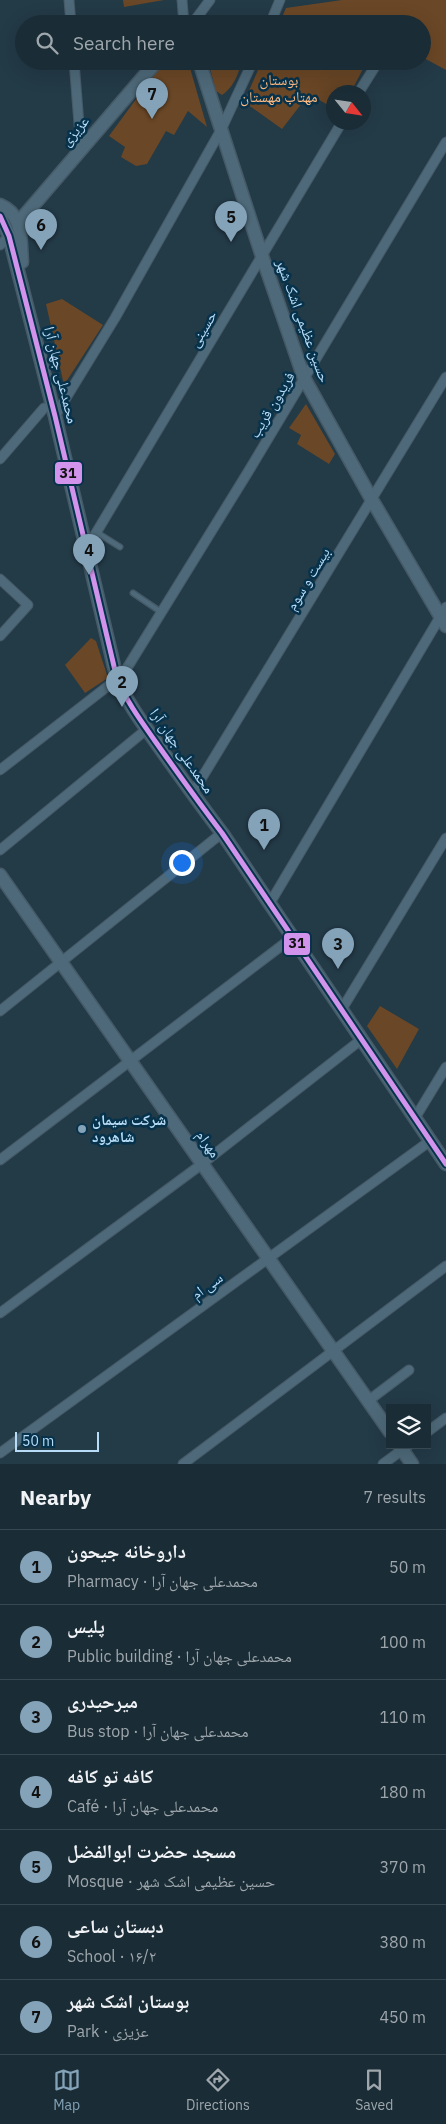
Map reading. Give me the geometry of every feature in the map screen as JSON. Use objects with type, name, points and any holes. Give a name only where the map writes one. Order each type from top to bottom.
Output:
[{"type":"street","points":[[69,0],[70,15]]},
{"type":"street","points":[[182,0],[183,15]]},
{"type":"street","points":[[199,15],[210,0]]},
{"type":"street","points":[[274,15],[280,0]]},
{"type":"street","points":[[75,70],[80,149]]},
{"type":"street","name":"عزیزی","points":[[18,223],[150,70]]},
{"type":"street","name":"حسین عظیمی اشک شهر","points":[[202,70],[304,378],[372,500],[444,616]]},
{"type":"street","points":[[0,458],[50,412],[115,318],[221,130],[249,70]]},
{"type":"street","points":[[364,85],[373,70]]},
{"type":"street","name":"حسینی","points":[[87,548],[337,130]]},
{"type":"street","name":"فریدون قریب","points":[[0,770],[117,678],[127,668],[446,142]]},
{"type":"street","points":[[0,204],[11,210],[18,223],[24,297]]},
{"type":"street","points":[[0,216],[9,236],[24,297]]},
{"type":"street","points":[[0,246],[9,236]]},
{"type":"street","name":"محمدعلی جهان آرا","points":[[24,297],[50,412],[87,548],[117,678],[132,708],[192,794],[222,832],[446,1164]]},
{"type":"street","name":"بیست و سوم","points":[[192,794],[446,377]]},
{"type":"street","points":[[0,579],[28,605],[0,636]]},
{"type":"street","points":[[270,903],[444,616]]},
{"type":"street","points":[[0,850],[147,729]]},
{"type":"street","points":[[0,1010],[222,832]]},
{"type":"street","points":[[342,1009],[446,838]]},
{"type":"street","name":"مهرام","points":[[0,876],[386,1426]]},
{"type":"street","points":[[0,1160],[292,937]]},
{"type":"street","points":[[0,1313],[202,1164],[362,1039]]},
{"type":"street","points":[[415,1118],[446,1067]]},
{"type":"street","name":"سی ام","points":[[0,1453],[430,1141]]},
{"type":"street","points":[[183,1464],[446,1266]]},
{"type":"street","points":[[368,1401],[409,1370]]},
{"type":"street","points":[[431,1429],[446,1418]]},
{"type":"street","points":[[383,1464],[401,1449]]},
{"type":"street","points":[[404,1449],[412,1464]]},
{"type":"lane","points":[[96,532],[120,547]]},
{"type":"lane","points":[[133,594],[162,612]]},
{"type":"green space","points":[[123,0],[164,0],[124,7]]},
{"type":"green space","points":[[342,0],[446,0],[446,70],[431,62],[431,15],[283,15],[286,8]]},
{"type":"green space","points":[[157,70],[191,70],[207,127],[188,111],[174,135],[166,131],[147,164],[136,166],[121,157],[125,147],[109,136]]},
{"type":"green space","points":[[210,70],[239,70],[235,80],[226,92],[222,95],[216,91]]},
{"type":"green space","name":"بوستان مهتاب مهستان","points":[[258,70],[362,70],[355,85],[326,85],[326,104],[309,94],[282,129],[244,102]]},
{"type":"green space","points":[[62,299],[103,325],[64,385],[46,304]]},
{"type":"green space","points":[[306,404],[335,454],[329,464],[297,444],[301,435],[289,428]]},
{"type":"green space","points":[[91,638],[96,641],[108,678],[85,693],[65,665]]},
{"type":"green space","points":[[380,1006],[419,1029],[397,1069],[367,1026]]},
{"type":"transit line","name":"31","points":[[0,216],[9,236],[55,416],[117,679],[139,719],[222,833],[446,1164]]},
{"type":"place","name":"بوستان اشک شهر","points":[[152,119]]},
{"type":"place","name":"مسجد حضرت ابوالفضل","points":[[231,242]]},
{"type":"place","name":"دبستان ساعی","points":[[41,250]]},
{"type":"place","name":"کافه تو کافه","points":[[89,575]]},
{"type":"place","name":"پلیس","points":[[122,707]]},
{"type":"place","name":"داروخانه جیحون","points":[[264,850]]},
{"type":"place","name":"میرحیدری","points":[[338,969]]},
{"type":"place","name":"شرکت سیمان شاهرود","points":[[82,1129]]}]
